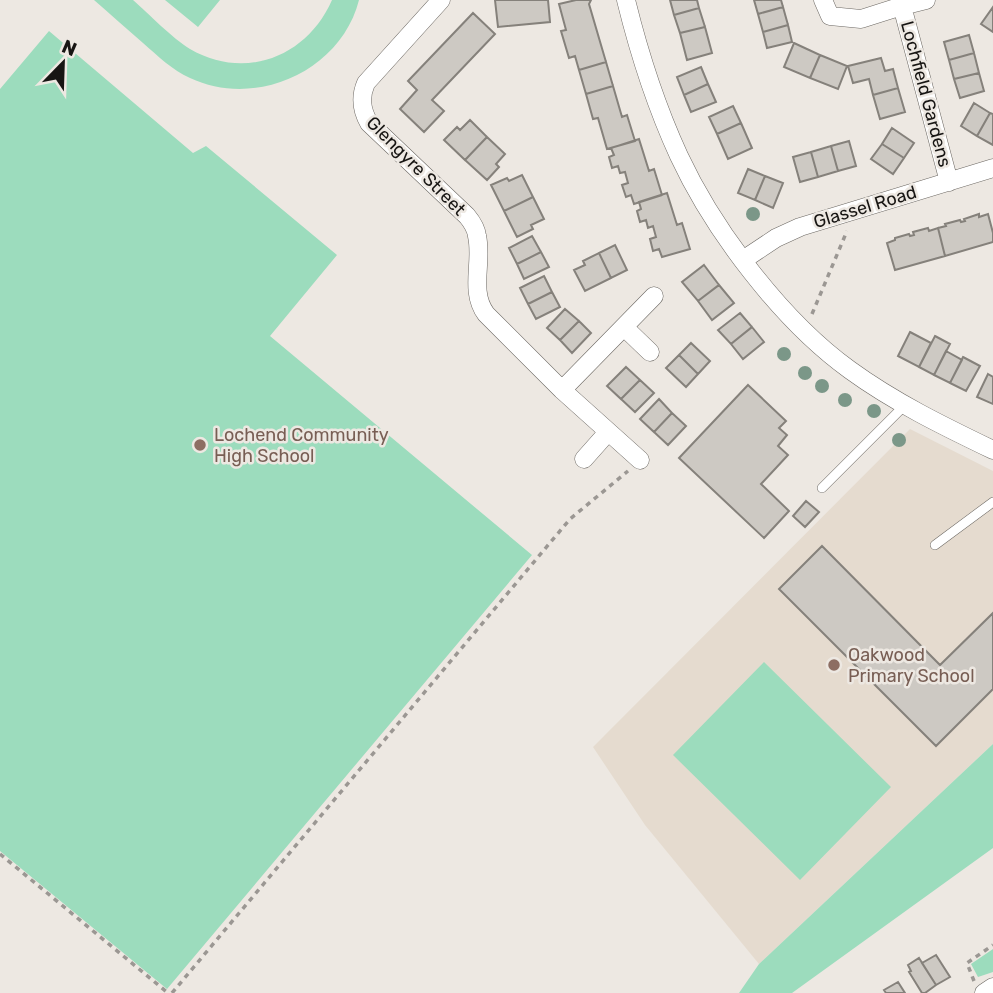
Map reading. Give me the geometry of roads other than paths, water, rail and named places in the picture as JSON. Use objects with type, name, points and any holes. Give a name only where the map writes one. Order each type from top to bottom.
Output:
[{"type":"street","name":"Glengyre Street","points":[[441,0],[366,83],[362,92],[363,114],[474,226],[477,236],[477,288],[481,308],[608,432],[634,465]]},
{"type":"street","points":[[626,0],[655,99],[680,157],[711,213],[774,299],[804,331],[849,369],[904,406],[993,450]]},
{"type":"street","name":"Lochfield Gardens","points":[[823,0],[830,16],[860,19],[926,0]]},
{"type":"street","name":"Lochfield Gardens","points":[[902,6],[950,182]]},
{"type":"street","name":"Glassel Road","points":[[743,260],[776,238],[800,227],[993,168]]},
{"type":"street","points":[[562,390],[654,296]]},
{"type":"street","points":[[624,327],[650,352]]},
{"type":"street","points":[[584,459],[608,432]]},
{"type":"street","points":[[984,993],[993,987]]},
{"type":"lane","points":[[822,488],[904,406]]},
{"type":"lane","points":[[935,545],[993,502]]},
{"type":"place","name":"Lochend Community High School","points":[[200,445]]},
{"type":"place","name":"Oakwood Primary School","points":[[834,665]]}]
